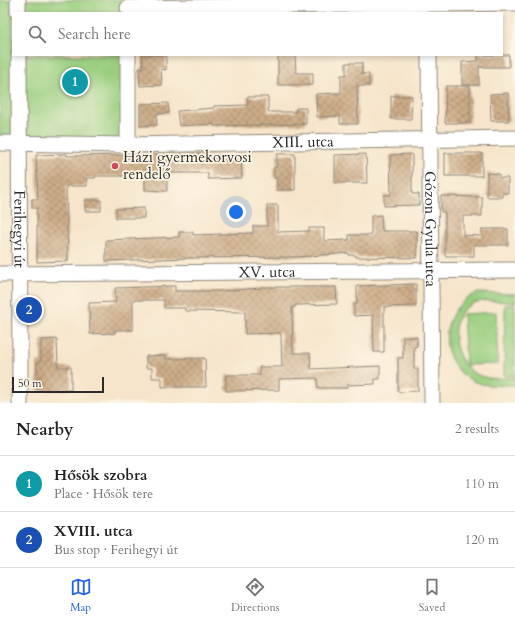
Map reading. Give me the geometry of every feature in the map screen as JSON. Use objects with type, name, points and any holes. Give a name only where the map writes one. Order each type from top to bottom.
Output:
[{"type":"street","points":[[18,0],[18,12]]},
{"type":"street","points":[[128,7],[428,6],[515,2]]},
{"type":"street","name":"Ferihegyi út","points":[[18,56],[20,403]]},
{"type":"street","points":[[128,56],[128,145]]},
{"type":"street","name":"Gózon Gyula utca","points":[[429,56],[431,138],[432,403]]},
{"type":"street","name":"XIII. utca","points":[[0,143],[128,145],[431,138],[515,138]]},
{"type":"street","name":"XV. utca","points":[[0,274],[515,270]]},
{"type":"green space","points":[[0,0],[128,0],[128,12],[12,12],[12,56],[128,56],[128,145],[0,143]]},
{"type":"green space","points":[[478,293],[515,294],[515,303],[482,301],[472,304],[463,310],[455,329],[455,340],[458,351],[469,369],[478,375],[491,378],[515,378],[515,385],[480,384],[462,374],[453,363],[448,350],[446,336],[449,323],[455,311],[465,300]]},
{"type":"green space","points":[[505,305],[515,305],[515,376],[504,376]]},
{"type":"green space","points":[[496,312],[498,364],[466,365],[463,314]]},
{"type":"building","points":[[509,55],[509,67],[479,67],[479,85],[462,85],[462,62],[478,61],[478,56]]},
{"type":"building","points":[[142,56],[166,56],[166,70],[161,69],[162,85],[140,86],[139,69],[143,68]]},
{"type":"building","points":[[278,56],[295,56],[296,73],[313,73],[313,85],[278,85]]},
{"type":"building","points":[[346,63],[362,63],[362,74],[369,74],[369,86],[357,86],[358,124],[340,124],[340,116],[317,117],[316,94],[341,93],[341,75],[346,75]]},
{"type":"building","points":[[446,86],[470,86],[470,123],[445,123]]},
{"type":"building","points":[[508,93],[509,121],[491,121],[490,94]]},
{"type":"building","points":[[391,96],[412,96],[411,119],[391,119]]},
{"type":"building","points":[[247,97],[268,97],[268,112],[296,112],[296,108],[306,108],[306,124],[214,126],[214,124],[179,126],[177,111],[214,108],[214,106],[248,105]]},
{"type":"building","points":[[168,103],[169,113],[156,114],[157,125],[140,126],[140,104]]},
{"type":"building","points":[[445,153],[482,153],[482,176],[445,176]]},
{"type":"building","points":[[67,154],[67,156],[201,154],[201,156],[241,156],[242,178],[208,179],[208,173],[167,173],[167,191],[145,190],[145,176],[95,176],[95,178],[86,178],[87,186],[66,186],[68,261],[37,262],[37,208],[32,208],[32,199],[38,199],[36,155]]},
{"type":"building","points":[[277,154],[295,154],[295,190],[277,190],[277,178],[274,178],[274,167],[277,167]]},
{"type":"building","points":[[366,154],[367,183],[335,183],[335,155]]},
{"type":"building","points":[[412,154],[412,194],[419,194],[419,205],[384,206],[384,195],[391,195],[390,155]]},
{"type":"building","points":[[487,173],[499,174],[499,178],[508,178],[508,193],[502,193],[502,197],[487,197]]},
{"type":"building","points":[[441,196],[482,197],[482,216],[463,216],[463,235],[482,236],[482,229],[508,229],[508,245],[474,245],[474,256],[445,256],[445,212],[441,212]]},
{"type":"building","points":[[85,200],[101,200],[101,211],[85,211]]},
{"type":"building","points":[[267,205],[278,205],[278,232],[309,231],[309,228],[324,228],[324,241],[349,240],[349,235],[371,235],[371,216],[381,215],[382,231],[417,231],[417,258],[356,257],[356,255],[349,255],[349,253],[297,257],[188,258],[106,261],[106,240],[179,237],[179,232],[193,232],[193,235],[253,233],[253,226],[267,226]]},
{"type":"building","points":[[144,208],[144,218],[116,218],[116,209]]},
{"type":"building","points":[[416,284],[416,306],[384,307],[384,352],[374,352],[373,315],[354,316],[354,304],[357,304],[357,286]]},
{"type":"building","points":[[175,286],[175,291],[222,291],[261,287],[336,287],[337,304],[295,305],[295,307],[292,307],[293,353],[310,353],[311,369],[380,366],[380,379],[375,379],[375,384],[347,385],[347,388],[318,388],[317,378],[279,379],[279,390],[226,391],[226,375],[260,375],[259,367],[282,367],[280,333],[245,334],[245,312],[185,311],[185,308],[164,308],[164,300],[133,300],[133,330],[115,330],[115,333],[90,334],[89,303],[116,302],[115,288]]},
{"type":"building","points":[[403,337],[417,337],[417,346],[414,347],[414,369],[418,369],[418,391],[398,392],[398,358],[403,358]]},
{"type":"building","points":[[57,339],[58,367],[71,367],[71,390],[37,390],[37,362],[41,362],[41,340]]},
{"type":"building","points":[[166,355],[166,359],[205,358],[206,387],[162,387],[162,378],[152,378],[152,368],[146,368],[146,356]]},
{"type":"place","name":"Hősök szobra","points":[[75,82]]},
{"type":"place","name":"Házi gyermekorvosi rendelő","points":[[115,166]]},
{"type":"place","name":"XVIII. utca","points":[[29,310]]}]
